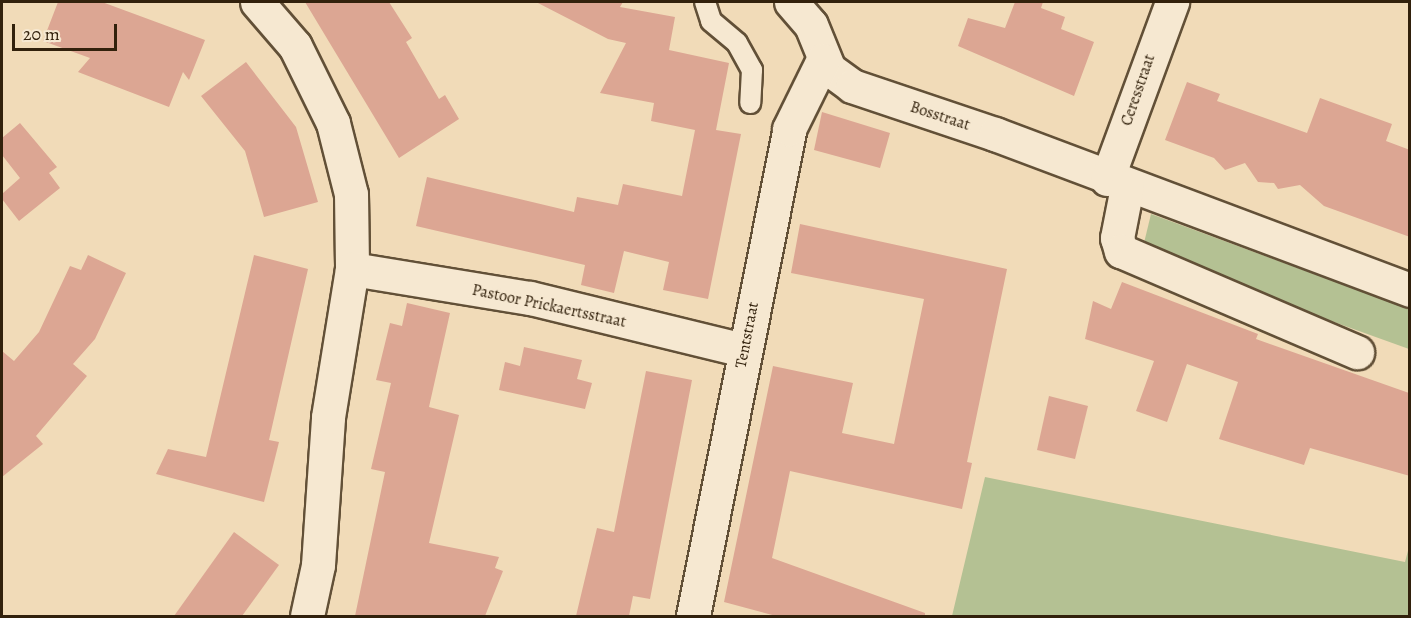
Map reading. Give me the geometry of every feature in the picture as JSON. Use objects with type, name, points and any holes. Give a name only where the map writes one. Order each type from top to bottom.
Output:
[{"type":"street","points":[[257,2],[295,46],[333,123],[351,194],[352,269],[328,417],[318,565],[307,616]]},
{"type":"street","name":"Bosstraat","points":[[792,2],[811,26],[823,60],[852,86],[994,134],[1117,183],[1410,290]]},
{"type":"street","name":"Ceresstraat","points":[[1117,183],[1172,2]]},
{"type":"street","name":"Tentstraat","points":[[693,616],[789,129],[823,60]]},
{"type":"street","points":[[1117,183],[1117,238],[1121,251],[1357,352]]},
{"type":"street","name":"Pastoor Prickaertsstraat","points":[[352,269],[530,298],[744,350]]},
{"type":"lane","points":[[705,2],[711,21],[737,43],[752,70],[750,103]]},
{"type":"green space","points":[[1151,214],[1409,309],[1409,349],[1153,257],[1144,243]]},
{"type":"green space","points":[[985,477],[1405,562],[1409,547],[1409,616],[952,616]]},
{"type":"building","points":[[58,2],[102,2],[205,40],[189,80],[183,72],[169,107],[78,72],[90,58],[43,41]]},
{"type":"building","points":[[305,2],[389,2],[412,38],[406,42],[439,99],[445,95],[459,119],[399,158]]},
{"type":"building","points":[[536,2],[623,2],[620,7],[675,17],[669,50],[729,63],[716,130],[741,134],[708,299],[663,290],[669,262],[624,251],[614,293],[581,285],[585,265],[416,226],[427,177],[574,212],[577,197],[618,205],[623,184],[682,196],[695,130],[651,121],[654,103],[600,93],[626,43],[608,39]]},
{"type":"building","points":[[1015,2],[1043,2],[1041,8],[1065,17],[1061,29],[1094,42],[1074,96],[958,46],[968,18],[1005,28]]},
{"type":"building","points":[[246,62],[296,127],[318,202],[264,217],[245,151],[201,96]]},
{"type":"building","points":[[1187,82],[1220,94],[1217,101],[1307,133],[1320,98],[1392,124],[1386,141],[1410,150],[1410,237],[1324,206],[1300,185],[1278,189],[1274,183],[1258,182],[1245,163],[1225,170],[1214,158],[1165,140]]},
{"type":"building","points":[[822,112],[890,133],[880,168],[814,150]]},
{"type":"building","points":[[20,123],[57,167],[49,173],[60,188],[19,221],[2,199],[2,194],[20,178],[2,155],[2,138]]},
{"type":"building","points":[[800,224],[1007,269],[967,462],[972,463],[962,509],[790,471],[772,558],[925,613],[925,616],[776,616],[724,602],[773,366],[853,383],[842,433],[894,444],[924,299],[791,273]]},
{"type":"building","points":[[88,255],[126,273],[95,339],[73,364],[87,376],[36,436],[43,444],[2,477],[2,351],[14,361],[39,332],[70,266],[81,270]]},
{"type":"building","points":[[254,255],[308,269],[269,440],[279,442],[264,502],[156,474],[168,449],[206,457]]},
{"type":"building","points":[[1122,282],[1258,334],[1256,339],[1409,393],[1410,476],[1310,448],[1304,465],[1219,439],[1238,382],[1187,364],[1167,422],[1136,411],[1154,361],[1085,339],[1093,301],[1111,309]]},
{"type":"building","points":[[407,303],[450,313],[429,407],[459,415],[429,543],[499,557],[495,568],[503,571],[485,616],[355,616],[385,472],[371,469],[391,383],[376,380],[390,323],[402,326]]},
{"type":"building","points":[[524,347],[582,360],[577,379],[592,383],[585,409],[499,390],[505,362],[520,366]]},
{"type":"building","points":[[646,371],[692,380],[650,599],[633,596],[629,616],[576,616],[597,528],[614,532]]},
{"type":"building","points":[[1049,396],[1088,406],[1075,459],[1037,450]]},
{"type":"building","points":[[234,532],[279,565],[242,616],[174,616]]}]
